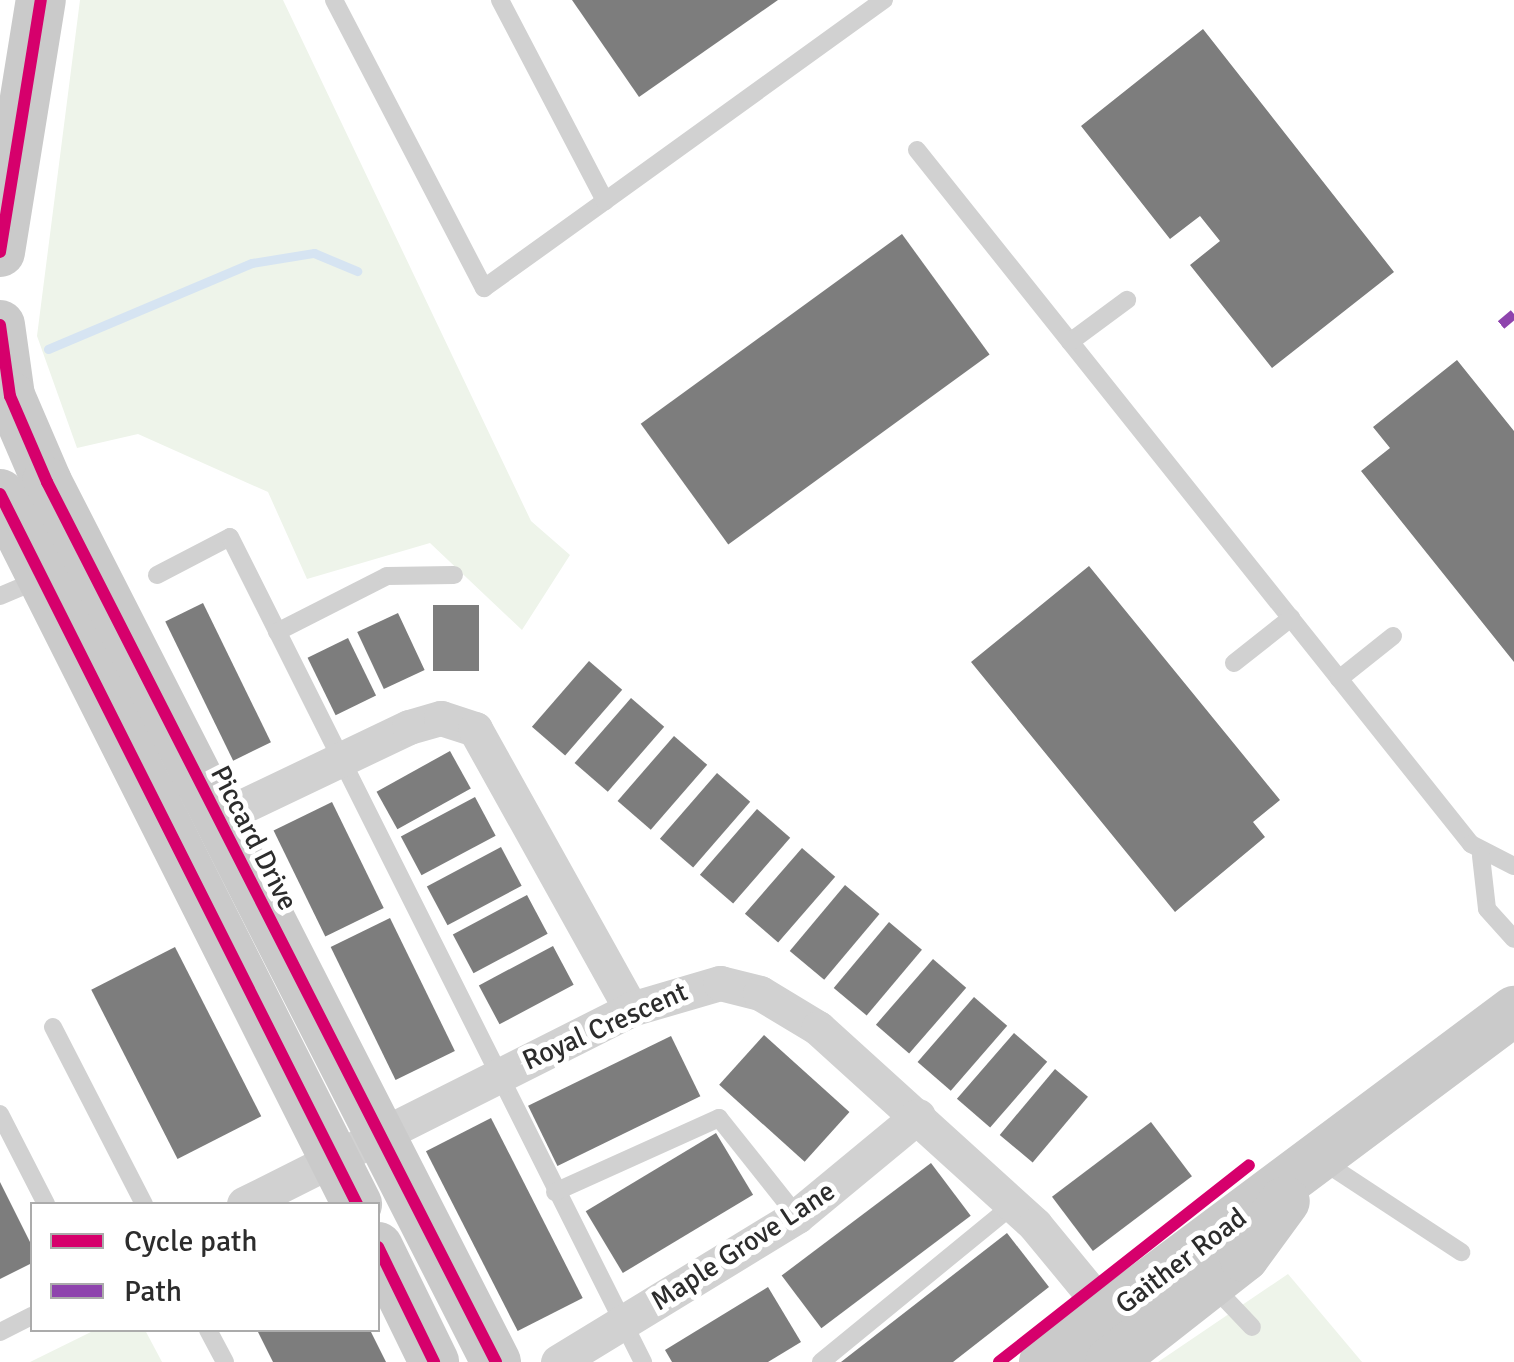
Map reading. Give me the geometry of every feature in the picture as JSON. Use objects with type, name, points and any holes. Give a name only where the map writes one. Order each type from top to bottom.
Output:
[{"type":"street","points":[[0,252],[41,0]]},
{"type":"street","name":"Piccard Drive","points":[[0,326],[17,413],[216,819],[496,1362]]},
{"type":"street","points":[[0,494],[20,587],[355,1202]]},
{"type":"street","points":[[216,819],[440,718],[475,729],[630,1008]]},
{"type":"street","name":"Royal Crescent","points":[[248,1202],[630,1008],[720,982],[760,993],[818,1028],[918,1116],[1014,1204],[1110,1339]]},
{"type":"street","name":"Gaither Road","points":[[1110,1339],[1316,1157],[1514,1011]]},
{"type":"street","name":"Maple Grove Lane","points":[[558,1362],[797,1216],[918,1116]]},
{"type":"street","name":"Gaither Road","points":[[1044,1362],[1110,1339],[1210,1284],[1244,1257],[1316,1157]]},
{"type":"street","points":[[380,1251],[434,1362]]},
{"type":"lane","points":[[334,0],[484,288],[884,0]]},
{"type":"lane","points":[[500,0],[605,200]]},
{"type":"lane","points":[[917,150],[1480,856],[1487,909],[1514,940]]},
{"type":"lane","points":[[1070,342],[1128,300]]},
{"type":"lane","points":[[156,575],[230,537],[643,1362]]},
{"type":"lane","points":[[277,632],[388,576],[454,575]]},
{"type":"lane","points":[[1234,662],[1290,618]]},
{"type":"lane","points":[[1339,679],[1393,636]]},
{"type":"lane","points":[[1480,856],[1514,866]]},
{"type":"lane","points":[[53,1027],[143,1202]]},
{"type":"lane","points":[[0,1114],[45,1202]]},
{"type":"lane","points":[[556,1192],[719,1118],[797,1216]]},
{"type":"lane","points":[[1316,1157],[1359,1194],[1461,1252]]},
{"type":"lane","points":[[821,1362],[1014,1204]]},
{"type":"lane","points":[[1210,1284],[1252,1327]]},
{"type":"lane","points":[[0,1332],[30,1317]]},
{"type":"lane","points":[[209,1332],[225,1362]]},
{"type":"shaded area","points":[[80,0],[283,0],[531,521],[570,555],[522,630],[430,543],[307,579],[268,492],[138,434],[77,448],[37,336]]},
{"type":"shaded area","points":[[1288,1274],[1362,1362],[1158,1362]]},
{"type":"shaded area","points":[[91,1332],[146,1332],[162,1362],[30,1362]]},
{"type":"building","points":[[572,0],[778,0],[639,97]]},
{"type":"building","points":[[1203,29],[1394,272],[1272,368],[1190,265],[1220,241],[1200,216],[1170,239],[1081,126]]},
{"type":"building","points":[[902,234],[990,355],[728,544],[641,424]]},
{"type":"building","points":[[1457,360],[1514,431],[1514,662],[1361,471],[1390,448],[1373,427]]},
{"type":"building","points":[[1089,566],[1280,800],[1253,822],[1265,837],[1175,912],[971,662]]},
{"type":"building","points":[[203,603],[271,742],[233,761],[165,621]]},
{"type":"building","points":[[433,605],[479,605],[479,671],[433,671]]},
{"type":"building","points":[[398,613],[425,670],[384,689],[357,632]]},
{"type":"building","points":[[348,638],[376,696],[336,715],[308,658]]},
{"type":"building","points":[[589,661],[622,690],[565,756],[532,727]]},
{"type":"building","points":[[631,698],[664,727],[608,792],[575,763]]},
{"type":"building","points":[[674,736],[707,765],[651,830],[618,801]]},
{"type":"building","points":[[450,751],[471,789],[397,829],[377,792]]},
{"type":"building","points":[[717,773],[750,802],[693,868],[660,839]]},
{"type":"building","points":[[475,797],[496,836],[421,875],[401,836]]},
{"type":"building","points":[[332,802],[384,908],[325,937],[274,830]]},
{"type":"building","points":[[757,809],[790,838],[733,904],[700,875]]},
{"type":"building","points":[[501,847],[522,886],[447,925],[427,886]]},
{"type":"building","points":[[802,848],[835,877],[778,943],[745,914]]},
{"type":"building","points":[[845,885],[879,914],[824,980],[790,951]]},
{"type":"building","points":[[527,895],[548,934],[473,973],[453,934]]},
{"type":"building","points":[[390,918],[455,1051],[396,1080],[331,947]]},
{"type":"building","points":[[889,922],[922,950],[867,1016],[834,988]]},
{"type":"building","points":[[553,946],[574,985],[499,1024],[479,985]]},
{"type":"building","points":[[175,947],[261,1116],[178,1159],[91,990]]},
{"type":"building","points":[[933,959],[966,988],[909,1054],[876,1025]]},
{"type":"building","points":[[974,997],[1007,1026],[951,1091],[918,1062]]},
{"type":"building","points":[[1014,1033],[1047,1062],[990,1128],[957,1099]]},
{"type":"building","points":[[764,1035],[849,1112],[805,1162],[719,1085]]},
{"type":"building","points":[[671,1036],[700,1096],[557,1166],[528,1106]]},
{"type":"building","points":[[1055,1069],[1088,1097],[1033,1163],[1000,1135]]},
{"type":"building","points":[[491,1118],[583,1298],[518,1331],[426,1151]]},
{"type":"building","points":[[1151,1122],[1192,1176],[1093,1251],[1052,1197]]},
{"type":"building","points":[[716,1133],[753,1195],[623,1273],[586,1211]]},
{"type":"building","points":[[931,1163],[971,1216],[821,1328],[782,1276]]},
{"type":"building","points":[[0,1182],[30,1242],[30,1264],[0,1279]]},
{"type":"building","points":[[1007,1233],[1049,1287],[953,1362],[841,1362]]},
{"type":"building","points":[[768,1287],[801,1342],[768,1362],[672,1362],[665,1350]]},
{"type":"building","points":[[258,1332],[371,1332],[386,1362],[273,1362]]},
{"type":"waterway","points":[[48,349],[252,263],[314,253],[357,271]]},
{"type":"marked path","points":[[1501,325],[1514,314]]},
{"type":"cycle path","points":[[0,252],[41,0]]},
{"type":"cycle path","points":[[0,325],[10,396],[47,482],[496,1362]]},
{"type":"cycle path","points":[[0,494],[356,1202]]},
{"type":"cycle path","points":[[999,1362],[1249,1165]]},
{"type":"cycle path","points":[[380,1251],[434,1362]]}]
